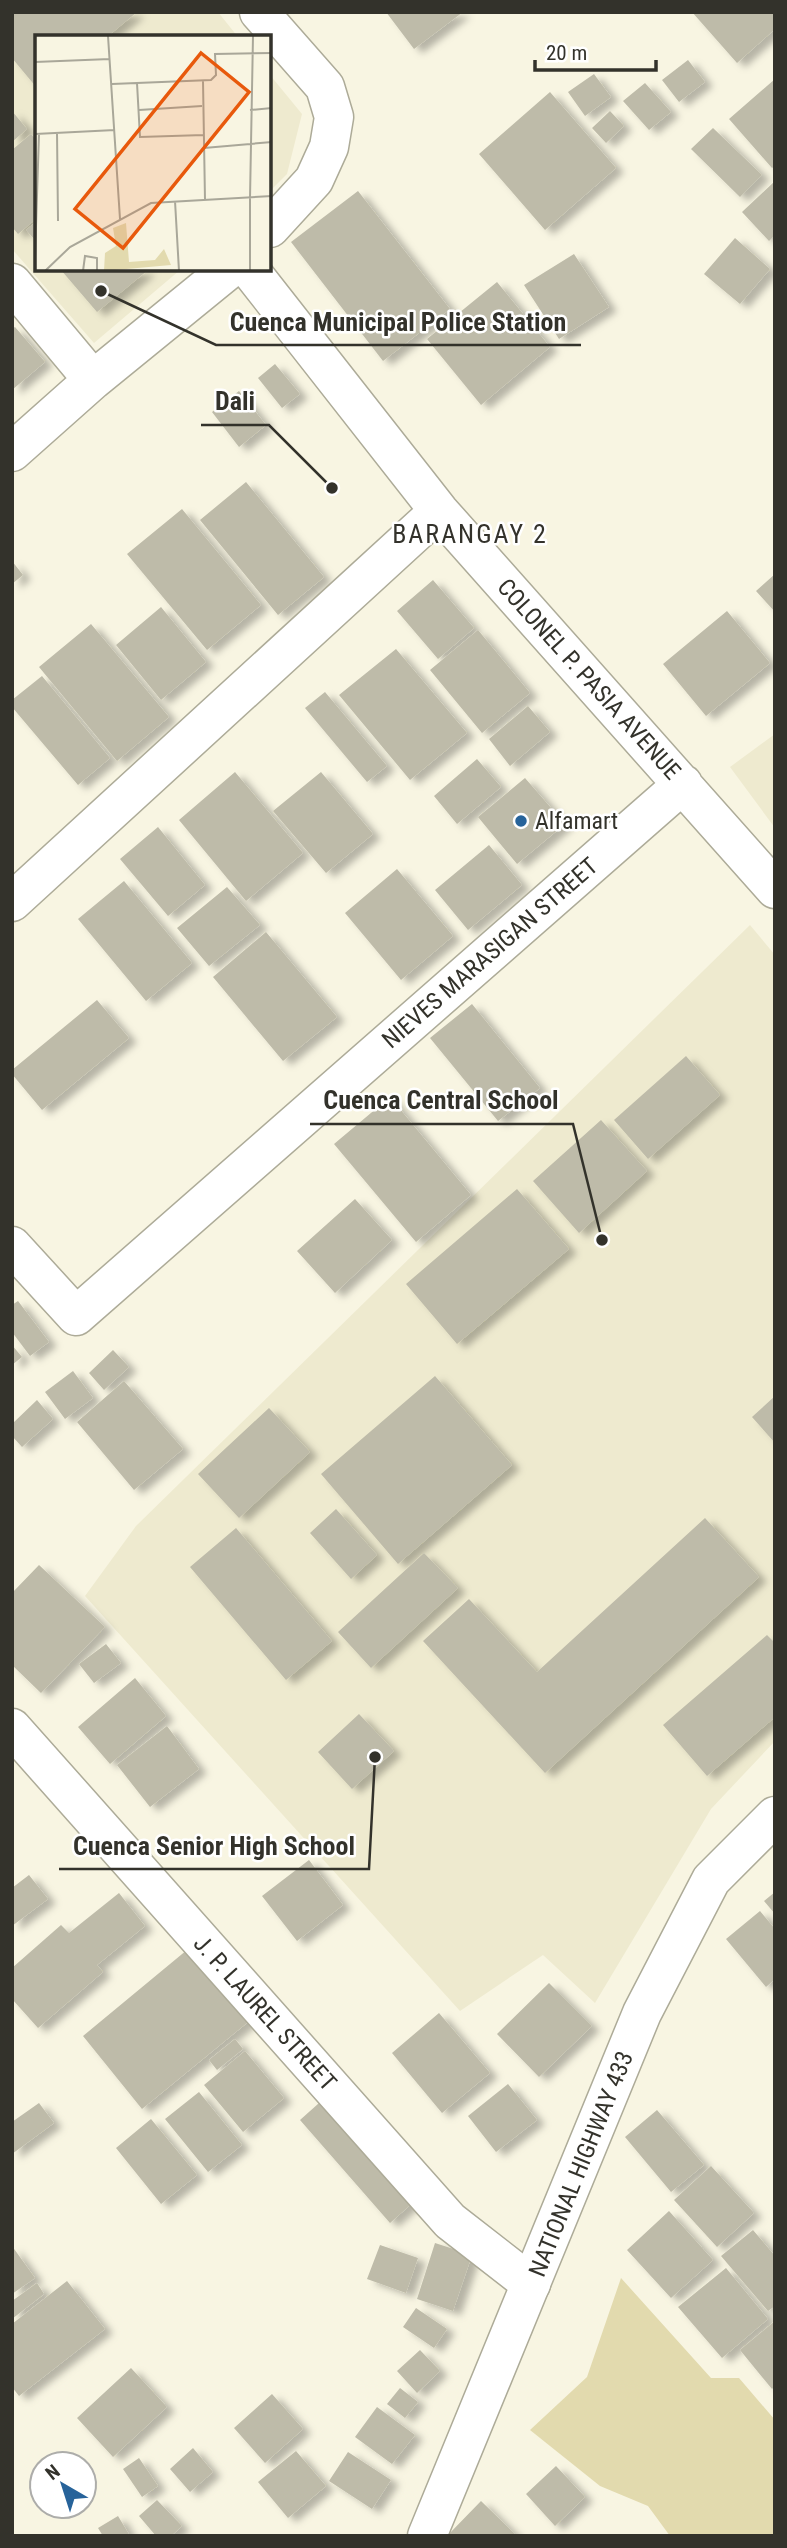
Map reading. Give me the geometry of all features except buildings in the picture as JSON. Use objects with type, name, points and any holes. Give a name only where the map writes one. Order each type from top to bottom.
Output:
[{"type":"street","points":[[260,12],[325,87],[334,117],[329,147],[314,180],[271,227]]},
{"type":"street","points":[[12,452],[93,380],[227,271]]},
{"type":"street","name":"COLONEL P. PASIA AVENUE","points":[[251,271],[439,511],[775,888]]},
{"type":"street","points":[[12,284],[93,380]]},
{"type":"street","points":[[12,902],[439,511]]},
{"type":"street","name":"NIEVES MARASIGAN STREET","points":[[12,1246],[76,1316],[683,784]]},
{"type":"street","name":"J. P. LAUREL STREET","points":[[12,1728],[450,2221],[531,2284]]},
{"type":"street","name":"NATIONAL HIGHWAY 433","points":[[427,2536],[642,2013],[711,1880],[775,1816]]},
{"type":"shaded area","points":[[12,12],[218,12],[236,35],[35,35],[35,271],[179,271],[94,343],[12,249]]},
{"type":"shaded area","points":[[271,76],[302,114],[287,174],[271,190]]},
{"type":"shaded area","points":[[775,734],[775,828],[730,767]]},
{"type":"shaded area","points":[[750,925],[775,955],[775,1741],[711,1809],[595,2003],[543,1955],[460,2011],[85,1596],[136,1526]]},
{"type":"shaded area","points":[[621,2278],[711,2378],[739,2378],[775,2420],[775,2536],[670,2536],[648,2506],[600,2486],[530,2430],[587,2377]]},
{"type":"place","name":"Cuenca Municipal Police Station","points":[[101,291]]},
{"type":"place","name":"Dali","points":[[332,488]]},
{"type":"place","name":"Alfamart","points":[[521,821]]},
{"type":"place","name":"Cuenca Central School","points":[[602,1240]]},
{"type":"place","name":"Cuenca Senior High School","points":[[375,1757]]},
{"type":"district","name":"BARANGAY 2","points":[[470,534]]}]
